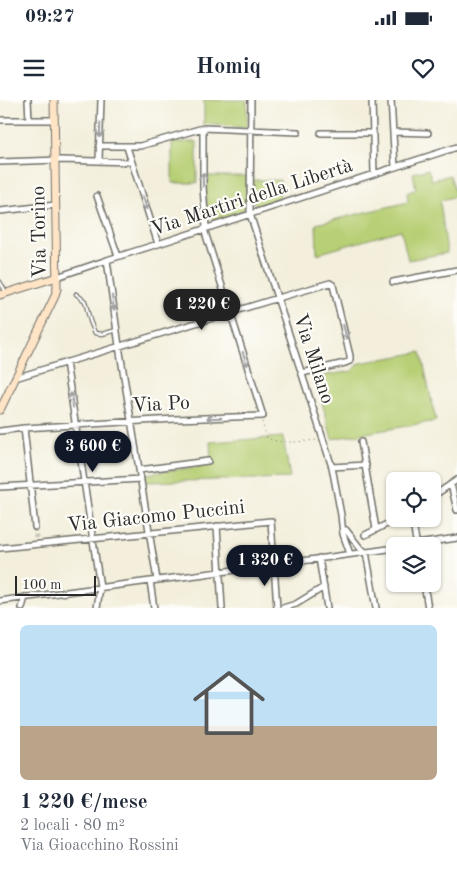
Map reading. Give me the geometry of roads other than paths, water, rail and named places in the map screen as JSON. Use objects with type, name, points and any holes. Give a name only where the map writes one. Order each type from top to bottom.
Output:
[{"type":"main road","name":"Via Torino","points":[[0,410],[56,295],[54,100]]},
{"type":"main road","points":[[3,294],[57,277]]},
{"type":"street","points":[[28,100],[29,120]]},
{"type":"street","points":[[99,160],[101,100]]},
{"type":"street","name":"Via Milano","points":[[250,100],[250,214],[332,467],[341,515],[342,534],[353,554]]},
{"type":"street","points":[[372,100],[374,174]]},
{"type":"street","points":[[391,100],[396,167]]},
{"type":"street","points":[[0,120],[54,120]]},
{"type":"street","points":[[100,146],[140,146],[203,128],[298,132]]},
{"type":"street","points":[[203,128],[205,229],[230,312]]},
{"type":"street","points":[[393,132],[428,133]]},
{"type":"street","points":[[321,133],[373,133]]},
{"type":"street","points":[[127,147],[158,244]]},
{"type":"street","name":"Via Martiri della Libertà","points":[[57,277],[457,147]]},
{"type":"street","points":[[0,162],[55,160],[131,162]]},
{"type":"street","points":[[97,196],[118,256]]},
{"type":"street","points":[[0,211],[56,204]]},
{"type":"street","points":[[107,260],[157,580]]},
{"type":"street","points":[[393,282],[457,270]]},
{"type":"street","points":[[15,378],[330,283],[333,285],[350,361],[302,374]]},
{"type":"street","name":"Via Po","points":[[0,431],[175,419],[261,416],[230,312]]},
{"type":"street","points":[[66,362],[100,587],[98,608]]},
{"type":"street","points":[[24,428],[35,527]]},
{"type":"street","points":[[361,442],[376,530]]},
{"type":"street","points":[[139,470],[208,461]]},
{"type":"street","points":[[332,467],[366,464]]},
{"type":"street","points":[[0,488],[141,479]]},
{"type":"street","points":[[441,491],[457,480]]},
{"type":"street","points":[[451,484],[457,510]]},
{"type":"street","name":"Via Milano","points":[[341,515],[353,554]]},
{"type":"street","name":"Via Giacomo Puccini","points":[[0,548],[36,541],[92,539],[270,521],[274,565]]},
{"type":"street","points":[[365,535],[386,525]]},
{"type":"street","points":[[217,526],[222,608]]},
{"type":"street","points":[[346,530],[360,548],[366,552],[376,608]]},
{"type":"street","points":[[441,541],[457,538]]},
{"type":"street","points":[[339,555],[343,550],[345,541]]},
{"type":"street","points":[[0,601],[386,549]]},
{"type":"street","points":[[319,558],[327,608]]},
{"type":"street","points":[[274,565],[277,608]]},
{"type":"street","points":[[150,581],[154,608]]},
{"type":"street","points":[[283,608],[296,604],[324,587]]},
{"type":"street","points":[[425,592],[428,608]]},
{"type":"street","points":[[22,608],[25,597]]},
{"type":"lane","points":[[0,282],[3,294]]},
{"type":"lane","points":[[76,294],[85,301],[95,333],[102,334],[117,330]]},
{"type":"tunnel","points":[[35,527],[36,538]]}]
